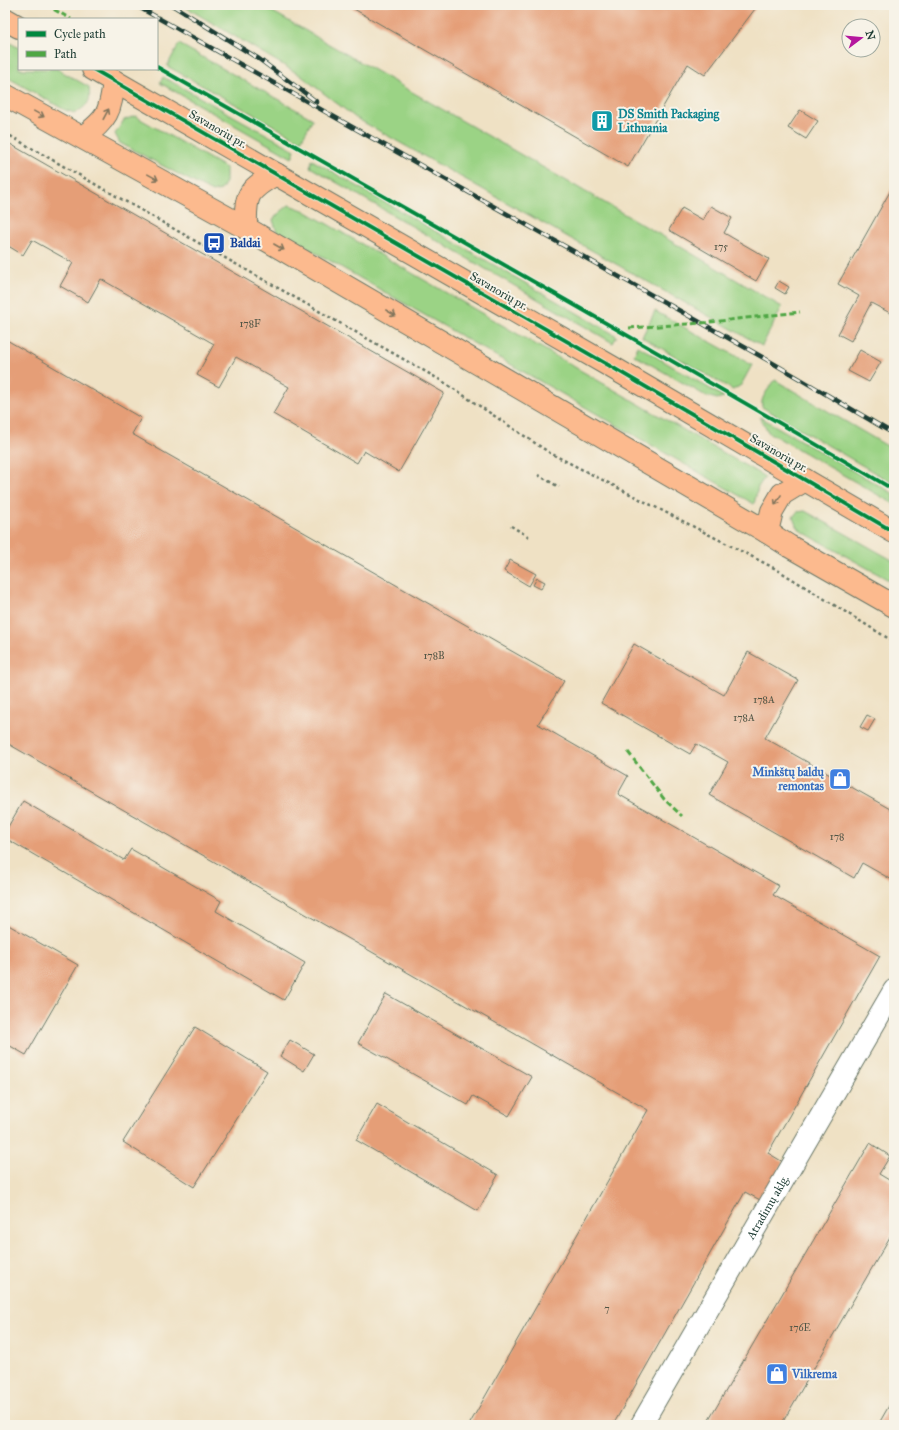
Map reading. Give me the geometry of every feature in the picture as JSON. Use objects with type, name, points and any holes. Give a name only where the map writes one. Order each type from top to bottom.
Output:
[{"type":"highway","points":[[5,18],[18,26]]},
{"type":"highway","name":"Savanorių pr.","points":[[95,70],[894,532]]},
{"type":"highway","points":[[83,137],[99,125],[107,114],[112,99],[114,81]]},
{"type":"highway","points":[[5,95],[246,228],[894,606]]},
{"type":"highway","points":[[246,228],[245,211],[248,196],[258,184],[276,174]]},
{"type":"highway","points":[[767,532],[772,511],[782,494],[805,480]]},
{"type":"street","name":"Atradimų aklg.","points":[[641,1425],[894,990]]},
{"type":"path","points":[[5,133],[442,381],[550,453],[776,569],[894,642]]},
{"type":"path","points":[[538,475],[559,487]]},
{"type":"path","points":[[511,526],[531,538]]},
{"type":"green space","points":[[182,5],[261,5],[664,237],[782,307],[762,346],[356,118],[300,75]]},
{"type":"green space","points":[[5,40],[18,47],[18,70],[59,70],[89,87],[89,100],[83,108],[75,113],[65,110],[5,76]]},
{"type":"green space","points":[[179,44],[313,119],[301,141],[167,66]]},
{"type":"green space","points":[[163,77],[295,150],[292,158],[160,83]]},
{"type":"green space","points":[[135,116],[226,168],[226,182],[221,190],[212,192],[120,143],[115,134],[124,120]]},
{"type":"green space","points":[[312,160],[617,336],[613,343],[310,167]]},
{"type":"green space","points":[[289,205],[303,210],[765,477],[758,487],[754,504],[285,235],[278,235],[273,220]]},
{"type":"green space","points":[[655,311],[752,365],[741,385],[733,390],[642,337]]},
{"type":"green space","points":[[638,346],[724,397],[717,399],[706,396],[634,355]]},
{"type":"green space","points":[[775,380],[894,450],[894,484],[762,407],[762,400]]},
{"type":"green space","points":[[760,417],[894,494],[894,504],[768,432]]},
{"type":"green space","points":[[805,511],[894,561],[894,583],[801,531],[795,523],[793,517],[797,512]]},
{"type":"building","name":"DS Smith Packaging Lithuania","points":[[347,5],[758,5],[705,75],[688,64],[628,167]]},
{"type":"building","points":[[800,110],[818,121],[806,139],[788,128]]},
{"type":"building","points":[[5,141],[444,393],[399,472],[364,451],[357,463],[273,414],[289,387],[236,357],[219,387],[197,375],[214,344],[101,279],[88,302],[60,286],[73,263],[32,240],[23,255],[5,244]]},
{"type":"building","points":[[892,188],[894,189],[894,315],[871,303],[851,341],[838,334],[859,296],[838,284]]},
{"type":"building","points":[[711,206],[732,218],[724,233],[769,259],[756,281],[669,230],[682,208],[703,220]]},
{"type":"building","points":[[779,281],[789,287],[785,294],[775,288]]},
{"type":"building","points":[[5,339],[141,418],[132,434],[564,681],[538,724],[628,776],[618,794],[779,886],[773,895],[880,956],[768,1153],[783,1162],[762,1201],[745,1192],[613,1425],[469,1425],[648,1110],[5,742]]},
{"type":"building","points":[[860,350],[881,362],[869,382],[848,371]]},
{"type":"building","points":[[510,560],[536,574],[529,586],[504,571]]},
{"type":"building","points":[[537,578],[545,582],[541,589],[533,585]]},
{"type":"building","points":[[634,644],[724,695],[748,652],[798,680],[765,738],[890,809],[894,802],[894,881],[862,863],[854,878],[709,795],[728,762],[696,744],[690,754],[601,703]]},
{"type":"building","points":[[867,715],[875,719],[868,731],[860,727]]},
{"type":"building","points":[[23,801],[124,860],[131,849],[221,901],[216,911],[305,963],[284,1000],[5,838],[5,832]]},
{"type":"building","points":[[5,923],[78,965],[26,1055],[5,1043]]},
{"type":"building","points":[[386,994],[532,1077],[509,1116],[473,1096],[468,1105],[358,1043]]},
{"type":"building","points":[[195,1027],[267,1071],[194,1187],[123,1142]]},
{"type":"building","points":[[290,1040],[314,1054],[304,1071],[280,1056]]},
{"type":"building","points":[[377,1104],[498,1175],[478,1211],[356,1140]]},
{"type":"building","points":[[870,1143],[890,1156],[879,1174],[894,1183],[894,1230],[781,1425],[706,1425]]},
{"type":"building","points":[[894,1397],[894,1425],[878,1425]]},
{"type":"railway","points":[[135,5],[771,362],[894,434]]},
{"type":"railway","points":[[172,5],[259,59],[317,102]]},
{"type":"marked path","points":[[46,5],[69,18]]},
{"type":"marked path","points":[[629,328],[702,323],[800,312]]},
{"type":"marked path","points":[[628,752],[664,799],[682,816]]},
{"type":"cycle path","points":[[158,68],[618,330],[894,490]]},
{"type":"cycle path","points":[[95,70],[610,366],[894,532]]},
{"type":"place","name":"DS Smith Packaging Lithuania","points":[[602,121]]},
{"type":"place","name":"Baldai","points":[[214,243]]},
{"type":"place","name":"Minkštų baldų remontas","points":[[840,779]]},
{"type":"place","name":"Vilkrema","points":[[777,1374]]}]
